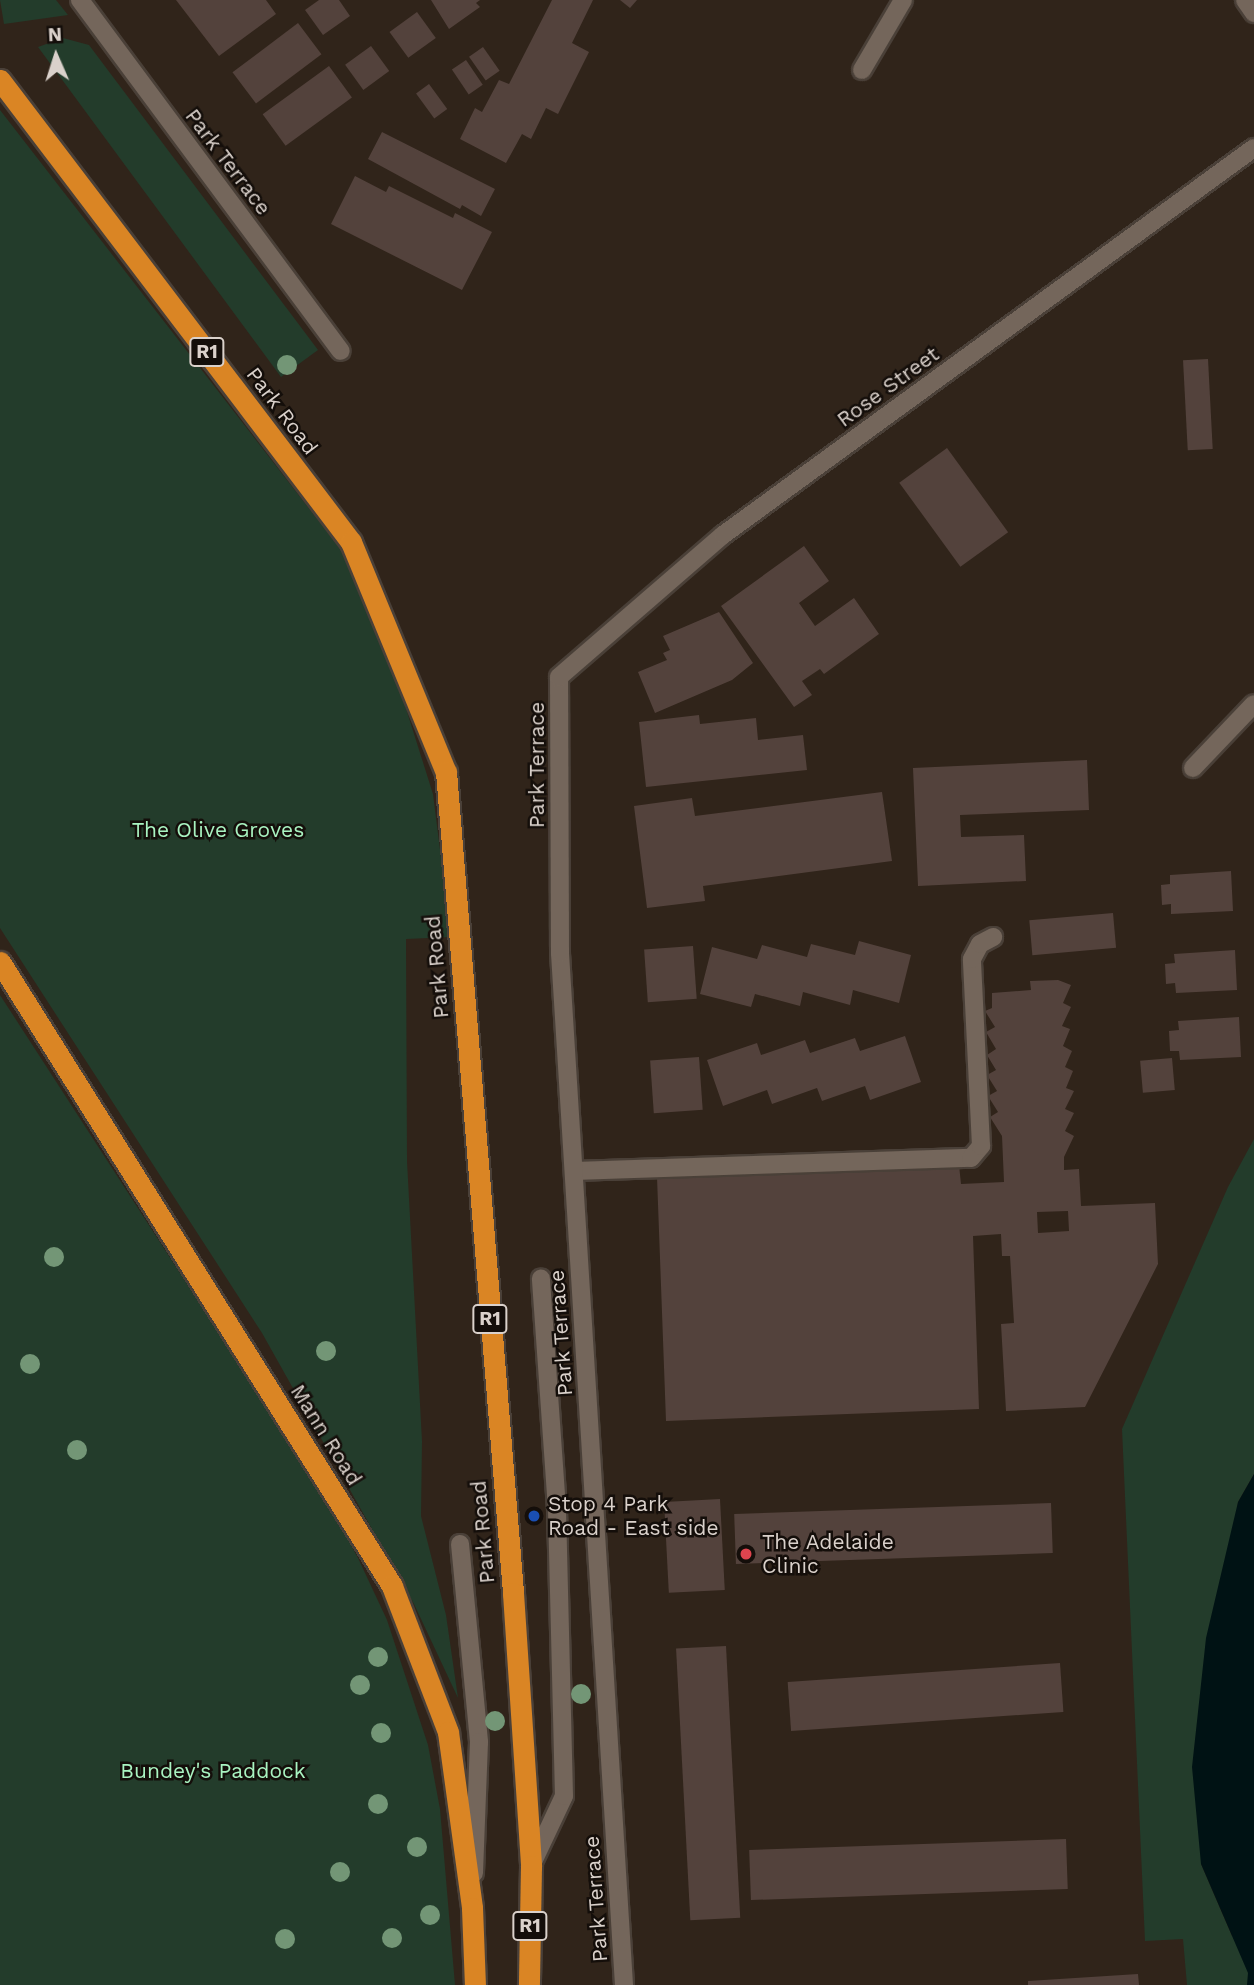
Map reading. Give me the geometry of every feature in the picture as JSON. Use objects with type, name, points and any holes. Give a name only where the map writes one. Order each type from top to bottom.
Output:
[{"type":"highway","name":"Park Road","points":[[0,80],[351,542],[446,772],[531,1866],[529,1985]]},
{"type":"highway","name":"Mann Road","points":[[0,962],[392,1586],[448,1732],[472,1908],[475,1985]]},
{"type":"street","points":[[862,70],[903,0]]},
{"type":"street","points":[[1245,0],[1254,13]]},
{"type":"street","name":"Park Terrace","points":[[89,3],[341,351]]},
{"type":"street","name":"Rose Street","points":[[559,677],[723,535],[1254,148]]},
{"type":"street","name":"Park Terrace","points":[[559,677],[560,953],[624,1985]]},
{"type":"street","points":[[1193,768],[1254,705]]},
{"type":"street","points":[[574,1171],[971,1158],[981,1146],[972,959],[980,944],[993,937]]},
{"type":"street","points":[[531,1866],[564,1796],[557,1509],[541,1279]]},
{"type":"street","points":[[460,1544],[479,1742],[472,1908]]},
{"type":"green space","points":[[0,0],[56,0],[68,15],[4,24]]},
{"type":"green space","points":[[63,38],[89,45],[318,350],[281,377],[38,47]]},
{"type":"green space","name":"The Olive Groves","points":[[0,110],[342,551],[385,642],[433,794],[451,937],[406,939],[407,1161],[422,1441],[421,1516],[446,1615],[458,1698],[414,1604],[262,1333],[0,928]]},
{"type":"green space","name":"Bundey's Paddock","points":[[0,995],[323,1494],[358,1558],[387,1620],[428,1745],[440,1809],[455,1985],[0,1985]]},
{"type":"green space","points":[[1254,1139],[1254,1474],[1238,1502],[1201,1864],[1232,1936],[1254,1935],[1254,1985],[1187,1985],[1183,1939],[1145,1941],[1122,1429],[1228,1187]]},
{"type":"shaded area","points":[[1254,1474],[1254,1985],[1247,1985],[1248,1973],[1201,1864],[1192,1767],[1206,1638],[1238,1502]]},
{"type":"building","points":[[176,0],[266,0],[276,14],[219,56]]},
{"type":"building","points":[[319,0],[339,0],[350,16],[323,35],[305,10]]},
{"type":"building","points":[[431,0],[480,0],[476,3],[480,7],[449,29]]},
{"type":"building","points":[[552,0],[593,0],[572,43],[589,52],[558,114],[546,108],[531,139],[522,134],[506,163],[460,139],[475,108],[482,112],[499,80],[509,84]]},
{"type":"building","points":[[620,0],[637,0],[630,8]]},
{"type":"building","points":[[417,12],[436,38],[408,58],[389,32]]},
{"type":"building","points":[[298,23],[321,54],[256,103],[233,72]]},
{"type":"building","points":[[371,46],[389,71],[363,90],[345,65]]},
{"type":"building","points":[[483,47],[500,71],[486,81],[469,57]]},
{"type":"building","points":[[466,60],[483,85],[469,94],[452,70]]},
{"type":"building","points":[[329,66],[352,98],[286,146],[263,114]]},
{"type":"building","points":[[429,84],[447,109],[434,118],[416,93]]},
{"type":"building","points":[[382,132],[495,189],[481,216],[462,205],[460,209],[368,159]]},
{"type":"building","points":[[355,176],[386,192],[389,186],[453,218],[455,213],[492,232],[462,290],[331,224]]},
{"type":"building","points":[[1208,359],[1213,449],[1188,450],[1183,360]]},
{"type":"building","points":[[947,448],[1008,532],[960,567],[899,483]]},
{"type":"building","points":[[804,546],[829,581],[799,603],[815,626],[854,598],[879,634],[824,674],[820,669],[802,681],[812,695],[794,707],[721,606]]},
{"type":"building","points":[[719,612],[753,663],[732,680],[655,713],[638,672],[667,660],[663,653],[670,650],[663,636]]},
{"type":"building","points":[[699,715],[700,724],[756,718],[758,740],[803,735],[807,770],[646,787],[639,722]]},
{"type":"building","points":[[1087,760],[1089,810],[960,815],[961,837],[1024,835],[1026,881],[918,886],[913,768]]},
{"type":"building","points":[[882,792],[892,861],[703,886],[705,901],[647,908],[634,806],[692,798],[695,816]]},
{"type":"building","points":[[1231,871],[1233,911],[1171,914],[1171,904],[1162,905],[1161,885],[1170,884],[1170,875]]},
{"type":"building","points":[[1113,913],[1116,948],[1032,955],[1029,920]]},
{"type":"building","points":[[859,941],[911,955],[899,1003],[853,990],[850,1005],[803,992],[800,1006],[755,994],[751,1007],[700,994],[712,947],[757,959],[762,945],[807,957],[811,944],[855,955]]},
{"type":"building","points":[[693,946],[697,999],[648,1002],[644,949]]},
{"type":"building","points":[[1235,950],[1237,990],[1176,993],[1175,983],[1166,984],[1165,964],[1175,963],[1174,954]]},
{"type":"building","points":[[1058,980],[1071,985],[1063,1003],[1071,1007],[1062,1026],[1070,1029],[1063,1046],[1072,1051],[1065,1067],[1073,1071],[1066,1088],[1074,1091],[1065,1109],[1074,1113],[1065,1131],[1074,1136],[1064,1157],[1064,1170],[1079,1169],[1081,1206],[1155,1203],[1158,1264],[1085,1407],[1006,1411],[1001,1324],[1014,1323],[1010,1256],[1002,1256],[1001,1234],[973,1236],[979,1409],[666,1421],[657,1177],[959,1165],[961,1184],[1004,1182],[1002,1136],[990,1117],[998,1112],[988,1096],[997,1091],[987,1075],[996,1070],[987,1055],[996,1049],[986,1032],[995,1027],[985,1011],[992,1008],[992,993],[1031,990],[1030,981]],"holes":[[[1068,1211],[1069,1231],[1038,1233],[1037,1212]]]},
{"type":"building","points":[[1239,1017],[1241,1057],[1180,1060],[1179,1051],[1170,1051],[1169,1031],[1179,1030],[1178,1021]]},
{"type":"building","points":[[905,1036],[921,1082],[870,1100],[865,1086],[822,1101],[817,1088],[772,1104],[767,1090],[723,1106],[707,1060],[757,1043],[761,1055],[805,1040],[810,1053],[855,1038],[860,1051]]},
{"type":"building","points":[[699,1057],[703,1110],[654,1113],[650,1060]]},
{"type":"building","points":[[1172,1058],[1175,1090],[1143,1093],[1140,1061]]},
{"type":"building","points":[[720,1499],[725,1590],[669,1593],[664,1502]]},
{"type":"building","points":[[1051,1503],[1053,1553],[736,1564],[734,1514]]},
{"type":"building","points":[[726,1646],[740,1918],[690,1920],[676,1649]]},
{"type":"building","points":[[1060,1663],[1063,1712],[791,1731],[788,1682]]},
{"type":"building","points":[[1066,1839],[1068,1889],[751,1900],[749,1850]]},
{"type":"building","points":[[1138,1974],[1139,1985],[1028,1985],[1028,1981]]},
{"type":"place","name":"Stop 4 Park Road - East side","points":[[534,1516]]},
{"type":"place","name":"The Adelaide Clinic","points":[[746,1554]]}]
